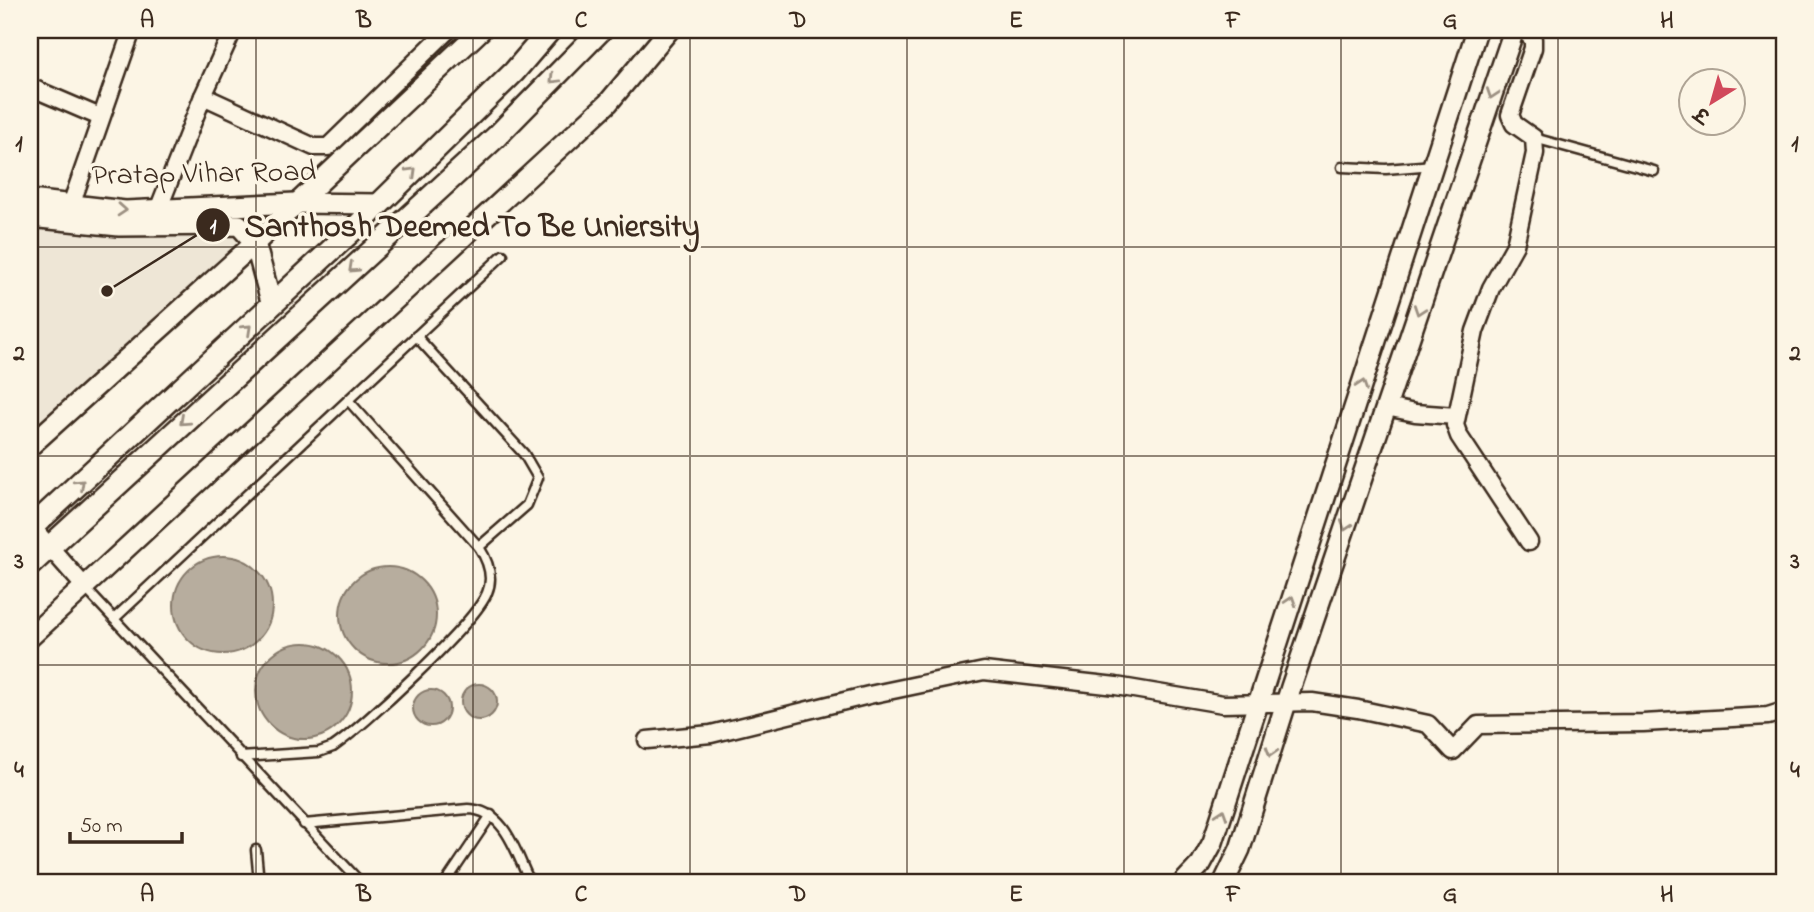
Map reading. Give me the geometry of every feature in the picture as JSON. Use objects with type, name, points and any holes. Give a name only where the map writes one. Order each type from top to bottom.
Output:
[{"type":"main road","points":[[31,528],[379,204],[514,72],[550,30]]},
{"type":"main road","points":[[30,565],[496,137],[601,30]]},
{"type":"street","points":[[158,211],[203,96],[233,30]]},
{"type":"street","points":[[30,446],[255,243],[295,203],[337,152],[447,30]]},
{"type":"street","points":[[337,152],[481,30]]},
{"type":"street","points":[[30,638],[608,103],[669,30]]},
{"type":"street","points":[[1184,882],[1201,864],[1213,842],[1477,30]]},
{"type":"street","points":[[1224,882],[1234,867],[1291,688],[1514,30]]},
{"type":"street","points":[[1523,30],[1533,39],[1533,48],[1510,115],[1514,124],[1534,138],[1535,153],[1515,245],[1483,306],[1456,416],[1459,436],[1529,542]]},
{"type":"street","points":[[72,205],[126,32]]},
{"type":"street","points":[[30,87],[100,117]]},
{"type":"street","points":[[203,96],[314,147],[337,152]]},
{"type":"street","name":"Pratap Vihar Road","points":[[30,200],[125,211],[295,203],[379,204]]},
{"type":"street","name":"Pratap Vihar Road","points":[[30,217],[119,226],[234,224],[244,228],[255,243]]},
{"type":"street","points":[[1413,229],[1443,239]]},
{"type":"street","points":[[255,243],[272,305]]},
{"type":"street","points":[[1387,407],[1415,413],[1456,416]]},
{"type":"street","points":[[31,528],[84,586]]},
{"type":"street","points":[[647,740],[711,734],[869,695],[984,671],[1116,686],[1223,704],[1258,703],[1291,688],[1335,706],[1428,724],[1453,751],[1478,725],[1643,723],[1768,716],[1784,711]]},
{"type":"lane","points":[[1534,138],[1654,171]]},
{"type":"lane","points":[[1342,167],[1385,169],[1433,165]]},
{"type":"lane","points":[[114,618],[503,255]]},
{"type":"lane","points":[[416,336],[524,454],[538,478],[527,505],[479,547]]},
{"type":"lane","points":[[241,757],[319,752],[346,738],[476,611],[486,596],[490,582],[487,559],[479,547],[348,400]]},
{"type":"lane","points":[[84,586],[259,777],[360,882]]},
{"type":"lane","points":[[304,824],[468,809],[491,814],[503,827],[530,882]]},
{"type":"lane","points":[[446,882],[491,814]]},
{"type":"lane","points":[[256,850],[259,882]]},
{"type":"shaded area","points":[[30,226],[218,227],[243,237],[30,433]]},
{"type":"shaded area","points":[[223,556],[242,560],[257,571],[268,586],[272,605],[268,624],[257,639],[242,650],[223,654],[204,650],[189,639],[178,624],[174,605],[178,586],[189,571],[204,560]]},
{"type":"shaded area","points":[[379,567],[397,567],[415,575],[428,588],[436,606],[433,634],[415,655],[397,663],[379,663],[361,655],[348,642],[340,624],[340,606],[348,588],[361,575]]},
{"type":"shaded area","points":[[295,643],[313,643],[331,651],[344,664],[352,682],[349,710],[331,731],[313,739],[295,739],[277,731],[264,718],[256,700],[256,682],[264,664],[277,651]]},
{"type":"shaded area","points":[[479,684],[492,689],[497,702],[492,715],[479,720],[466,715],[461,702],[466,689]]},
{"type":"shaded area","points":[[431,690],[444,695],[449,708],[444,721],[431,726],[418,721],[413,708],[418,695]]},
{"type":"place","name":"Santhosh Deemed To Be Uniersity","points":[[107,291]]}]
